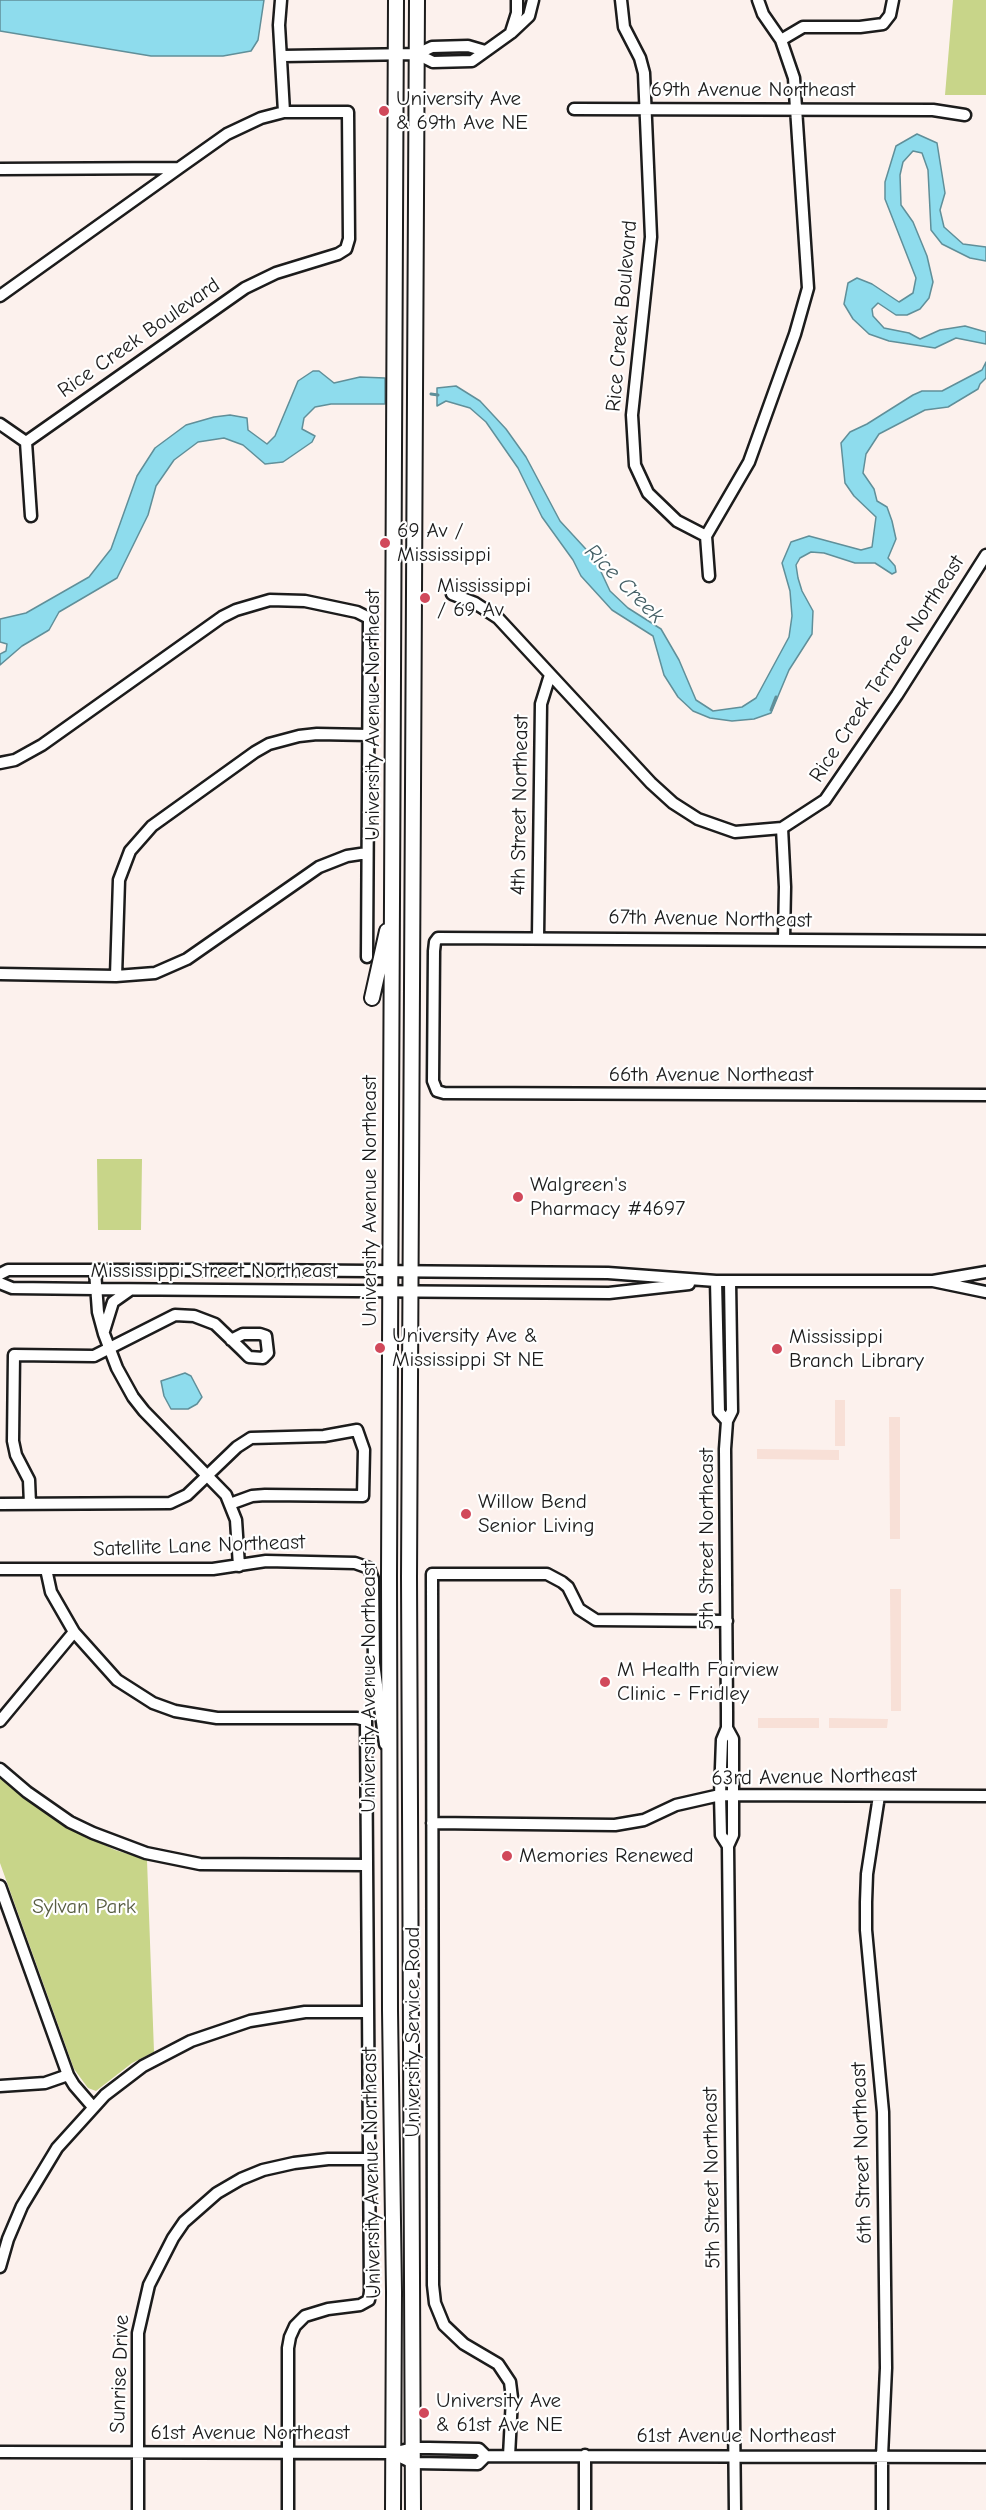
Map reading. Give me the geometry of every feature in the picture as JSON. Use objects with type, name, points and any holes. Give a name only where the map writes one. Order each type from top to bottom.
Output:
[{"type":"main road","name":"University Avenue Northeast","points":[[393,2510],[390,1272],[396,0]]},
{"type":"main road","name":"University Avenue Northeast","points":[[413,2510],[410,1272],[417,0]]},
{"type":"main road","points":[[372,998],[393,909]]},
{"type":"street","points":[[0,296],[179,168],[244,125],[284,112],[279,25],[281,0]]},
{"type":"street","points":[[511,33],[517,0]]},
{"type":"street","points":[[282,56],[417,54],[432,47],[468,46],[485,51],[511,33],[529,16],[534,0]]},
{"type":"street","name":"Rice Creek Boulevard","points":[[621,0],[624,27],[642,65],[647,109],[651,237],[632,415],[635,465],[648,493],[677,521],[706,536]]},
{"type":"street","points":[[709,576],[706,536],[749,462],[795,334],[808,288],[794,78],[781,40],[763,14],[758,0]]},
{"type":"street","points":[[781,40],[803,27],[883,24],[890,15],[893,0]]},
{"type":"street","name":"69th Avenue Northeast","points":[[574,109],[933,110],[965,115]]},
{"type":"street","name":"Rice Creek Boulevard","points":[[26,442],[245,288],[276,273],[338,254],[346,249],[349,239],[348,111],[284,112]]},
{"type":"street","points":[[0,169],[179,168]]},
{"type":"street","points":[[0,424],[26,442],[31,516]]},
{"type":"street","name":"Rice Creek Terrace Northeast","points":[[452,594],[475,603],[498,618],[651,783],[673,803],[699,819],[735,832],[782,828],[825,800],[982,569],[986,555]]},
{"type":"street","points":[[0,763],[15,760],[42,745],[222,617],[236,610],[270,600],[297,601],[357,612],[369,618],[367,957]]},
{"type":"street","name":"4th Street Northeast","points":[[538,937],[541,704],[550,675]]},
{"type":"street","points":[[116,976],[119,880],[130,851],[152,826],[269,744],[317,734],[368,735]]},
{"type":"street","points":[[782,828],[785,887],[784,939]]},
{"type":"street","points":[[0,974],[116,976],[155,973],[171,968],[319,867],[347,856],[368,853]]},
{"type":"street","name":"67th Avenue Northeast","points":[[437,1091],[433,1081],[435,942],[443,937],[986,941]]},
{"type":"street","name":"66th Avenue Northeast","points":[[437,1091],[456,1094],[986,1095]]},
{"type":"street","name":"Mississippi Street Northeast","points":[[0,1274],[8,1270],[410,1272],[614,1274],[716,1281],[933,1281],[986,1274]]},
{"type":"street","points":[[95,1271],[96,1289],[109,1350],[133,1397],[226,1495],[236,1520],[239,1566]]},
{"type":"street","points":[[986,1274],[986,1291]]},
{"type":"street","name":"Mississippi Street Northeast","points":[[0,1283],[12,1288],[131,1290],[617,1293],[716,1281]]},
{"type":"street","name":"5th Street Northeast","points":[[716,1281],[719,1412],[727,1421]]},
{"type":"street","name":"5th Street Northeast","points":[[728,1846],[721,1835],[720,1795],[722,1740],[727,1728],[727,1421],[732,1411],[730,1281]]},
{"type":"street","name":"Mississippi Street Northeast","points":[[933,1281],[986,1291]]},
{"type":"street","points":[[104,1334],[113,1302],[131,1290]]},
{"type":"street","points":[[30,1504],[29,1480],[16,1455],[13,1441],[14,1355],[78,1358],[94,1356],[175,1315],[204,1319],[214,1324],[231,1340]]},
{"type":"street","points":[[0,1504],[170,1503],[187,1495],[237,1447],[251,1438],[324,1436],[357,1430],[363,1450],[363,1496],[265,1495],[252,1496],[230,1504]]},
{"type":"street","name":"Satellite Lane Northeast","points":[[0,1569],[213,1569],[266,1561],[362,1565],[369,1568],[372,1573],[375,1663],[390,1769]]},
{"type":"street","points":[[46,1569],[51,1592],[74,1632],[117,1680],[153,1703],[175,1712],[217,1718],[357,1718],[366,1720],[369,2300],[351,2307],[316,2312],[305,2316],[295,2326],[290,2337],[288,2348],[288,2510]]},
{"type":"street","name":"University Service Road","points":[[509,2456],[512,2398],[510,2382],[498,2364],[464,2344],[444,2325],[435,2303],[432,1574],[547,1574],[568,1587],[579,1609],[596,1620],[727,1621]]},
{"type":"street","points":[[0,1721],[74,1632]]},
{"type":"street","name":"5th Street Northeast","points":[[727,1728],[733,1739],[733,1835],[728,1846],[735,2510]]},
{"type":"street","points":[[0,1769],[27,1792],[70,1822],[146,1853],[200,1864],[367,1865]]},
{"type":"street","name":"63rd Avenue Northeast","points":[[432,1823],[615,1825],[638,1821],[685,1802],[733,1794],[986,1796]]},
{"type":"street","name":"6th Street Northeast","points":[[879,1796],[867,1875],[866,1902],[883,2112],[886,2368],[882,2510]]},
{"type":"street","points":[[0,1886],[68,2075],[93,2107]]},
{"type":"street","points":[[0,2267],[8,2239],[40,2175],[57,2148],[105,2095],[143,2066],[190,2041],[219,2030],[275,2016],[305,2012],[368,2012]]},
{"type":"street","points":[[0,2086],[45,2084],[68,2075]]},
{"type":"street","name":"Sunrise Drive","points":[[138,2510],[138,2334],[148,2285],[159,2260],[184,2222],[218,2193],[241,2179],[263,2170],[305,2161],[368,2159]]},
{"type":"street","name":"61st Avenue Northeast","points":[[0,2452],[392,2453],[413,2448],[479,2449],[486,2456],[986,2457]]},
{"type":"street","name":"61st Avenue Northeast","points":[[392,2453],[413,2463],[478,2464],[486,2456]]},
{"type":"street","points":[[585,2455],[585,2510]]},
{"type":"shaded area","points":[[835,1400],[845,1400],[845,1446],[835,1446]]},
{"type":"shaded area","points":[[889,1417],[900,1417],[900,1539],[890,1539]]},
{"type":"shaded area","points":[[757,1449],[839,1450],[839,1460],[757,1459]]},
{"type":"shaded area","points":[[890,1589],[901,1589],[901,1711],[891,1711]]},
{"type":"shaded area","points":[[758,1718],[819,1718],[819,1728],[758,1728]]},
{"type":"shaded area","points":[[829,1718],[888,1719],[887,1728],[829,1728]]},
{"type":"green space","points":[[953,0],[986,0],[986,95],[945,95]]},
{"type":"green space","points":[[97,1159],[142,1159],[141,1230],[98,1230]]},
{"type":"green space","name":"Sylvan Park","points":[[0,1778],[24,1798],[67,1827],[115,1850],[147,1860],[154,2052],[132,2063],[96,2091],[88,2088],[74,2069],[0,1863]]},
{"type":"water","points":[[0,0],[264,0],[258,40],[251,51],[223,56],[151,56],[0,31]]},
{"type":"water","points":[[917,134],[937,143],[945,193],[940,210],[944,227],[963,244],[986,247],[986,261],[970,258],[942,244],[931,230],[928,170],[922,153],[913,151],[903,162],[900,175],[901,205],[913,222],[927,256],[933,282],[929,298],[920,309],[907,315],[896,315],[878,303],[872,309],[873,316],[884,328],[909,333],[920,339],[940,330],[965,326],[986,332],[986,344],[956,338],[935,348],[889,341],[869,334],[853,319],[844,304],[848,283],[857,278],[872,284],[899,302],[913,293],[916,278],[885,199],[885,182],[896,146]]},
{"type":"water","name":"Rice Creek","points":[[986,362],[986,378],[978,389],[948,407],[925,410],[879,434],[866,454],[863,473],[874,489],[877,501],[887,507],[892,521],[896,539],[888,558],[895,566],[896,572],[892,574],[875,563],[855,563],[824,553],[811,552],[800,558],[796,565],[798,578],[813,611],[812,634],[789,670],[771,713],[754,719],[732,721],[710,718],[693,711],[678,697],[664,675],[653,636],[612,610],[581,576],[573,560],[542,517],[518,468],[486,422],[470,408],[446,401],[437,406],[437,388],[456,386],[480,401],[506,429],[526,457],[560,521],[595,559],[610,591],[628,608],[661,629],[679,660],[696,700],[713,711],[742,707],[756,698],[789,637],[792,616],[790,591],[782,563],[791,542],[809,536],[861,550],[872,547],[876,517],[854,496],[845,483],[841,443],[850,432],[913,395],[922,391],[942,391],[982,370]]},
{"type":"water","points":[[313,371],[319,371],[334,383],[360,377],[385,378],[385,404],[331,404],[315,407],[304,418],[302,429],[315,436],[312,442],[283,462],[265,464],[243,445],[224,438],[198,442],[174,460],[156,486],[148,515],[117,578],[59,612],[49,630],[22,646],[0,665],[0,654],[6,651],[7,644],[0,642],[0,619],[26,613],[89,577],[111,549],[137,476],[155,448],[186,425],[230,415],[247,418],[248,430],[267,444],[275,436],[298,381]]},
{"type":"water","points":[[185,1373],[191,1376],[202,1397],[197,1404],[188,1409],[171,1409],[164,1396],[161,1381]]},
{"type":"waterway","name":"Rice Creek","points":[[431,394],[438,395]]},
{"type":"waterway","name":"Rice Creek","points":[[771,710],[776,697]]},
{"type":"place","name":"University Ave & 69th Ave NE","points":[[384,111]]},
{"type":"place","name":"69 Av / Mississippi","points":[[385,543]]},
{"type":"place","name":"Mississippi / 69 Av","points":[[425,598]]},
{"type":"place","name":"Walgreen's Pharmacy #4697","points":[[518,1197]]},
{"type":"place","name":"University Ave & Mississippi St NE","points":[[380,1348]]},
{"type":"place","name":"Mississippi Branch Library","points":[[777,1349]]},
{"type":"place","name":"Willow Bend Senior Living","points":[[466,1514]]},
{"type":"place","name":"M Health Fairview Clinic - Fridley","points":[[605,1682]]},
{"type":"place","name":"Memories Renewed","points":[[507,1856]]},
{"type":"place","name":"University Ave & 61st Ave NE","points":[[424,2413]]}]
